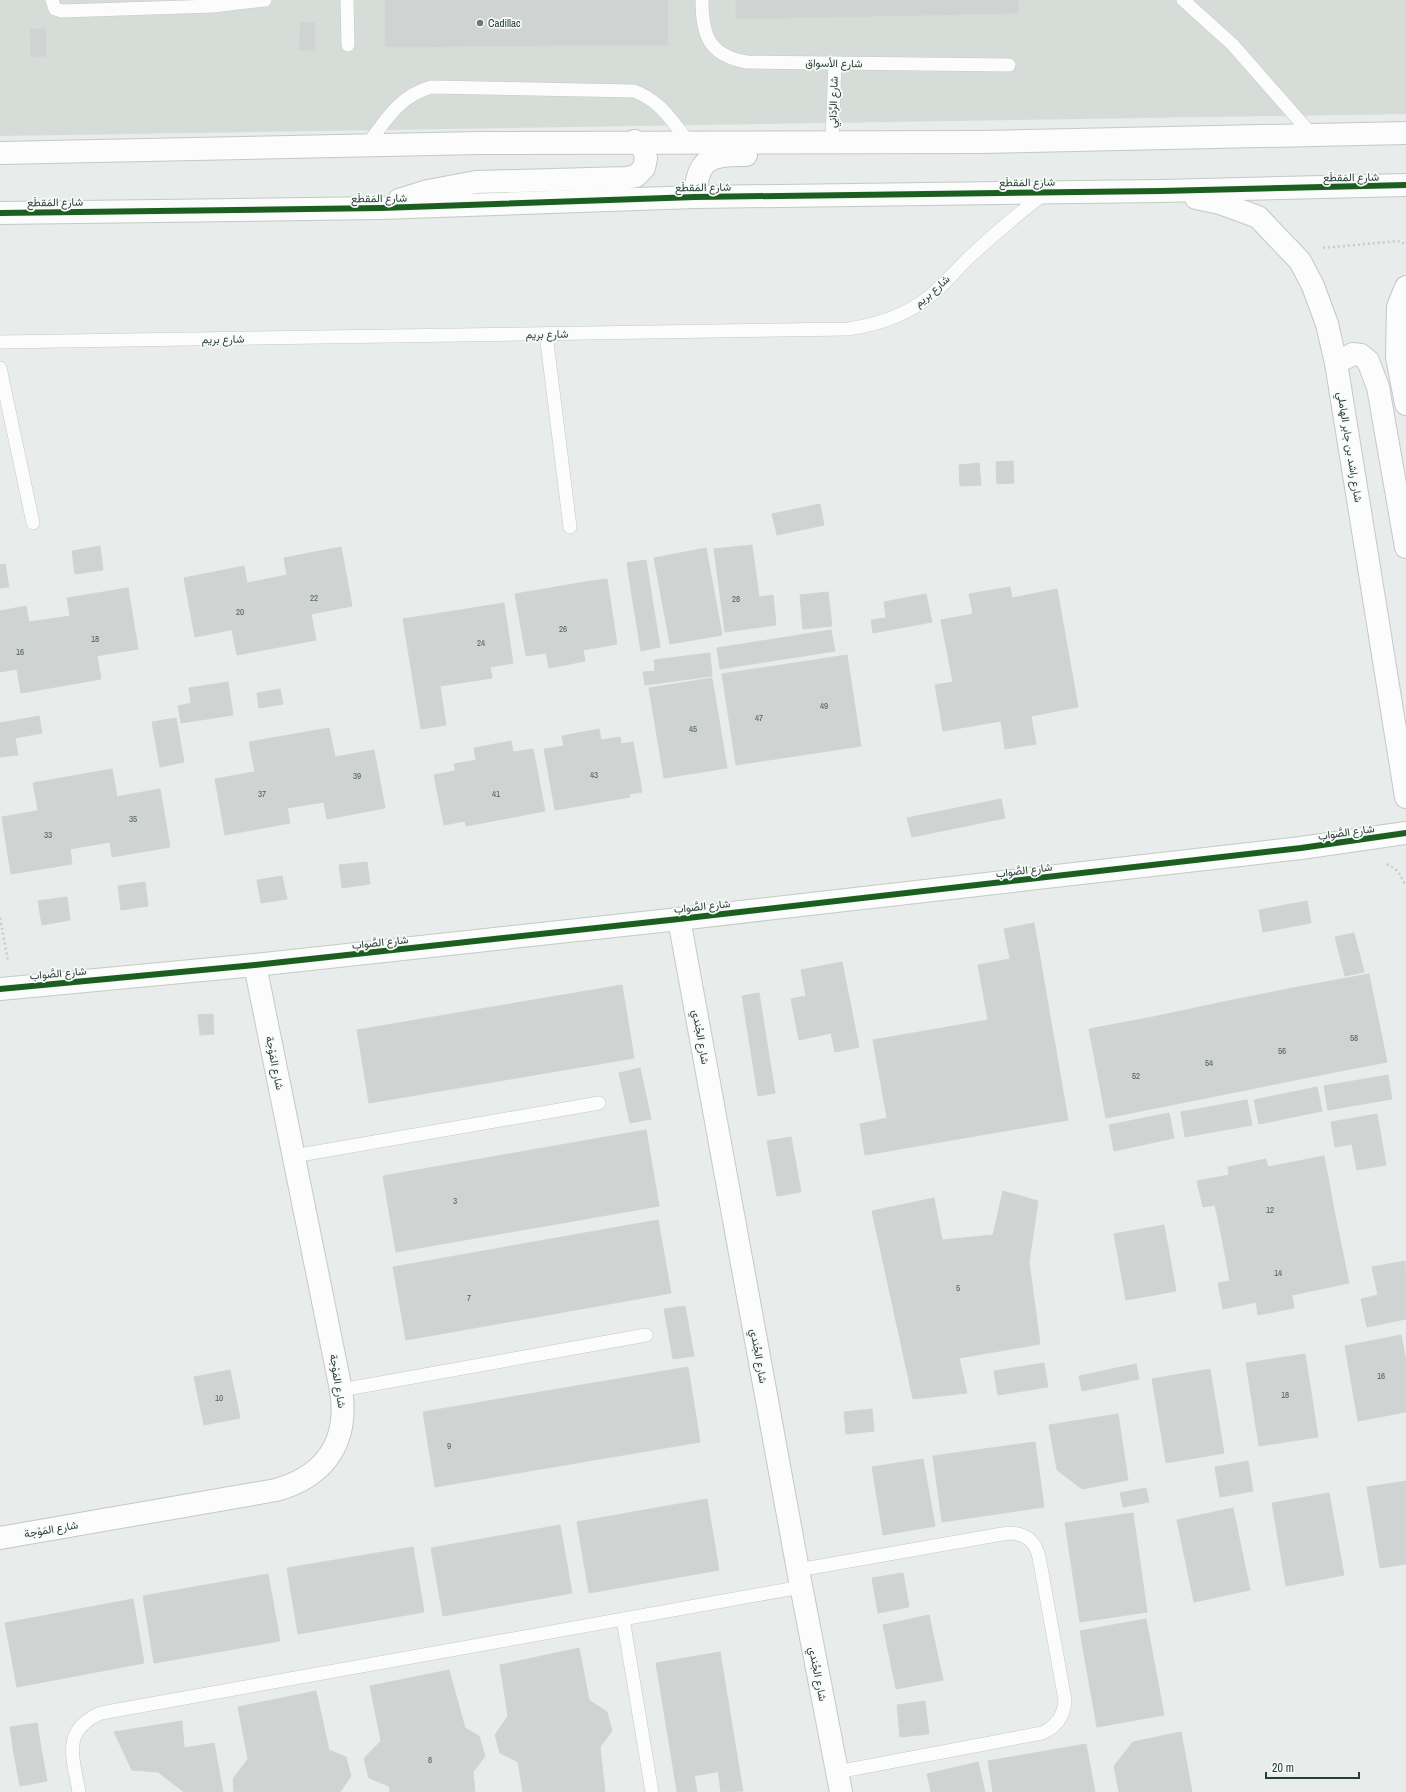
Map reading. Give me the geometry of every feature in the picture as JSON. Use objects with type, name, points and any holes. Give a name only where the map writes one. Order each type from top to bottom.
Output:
[{"type":"street","points":[[0,153],[635,141],[981,142],[1406,133]]},
{"type":"street","points":[[382,208],[404,198],[451,185],[476,182],[626,178],[636,176],[644,168],[646,158],[643,148],[635,141]]},
{"type":"street","points":[[695,197],[696,180],[699,171],[706,163],[714,158],[728,155],[803,155],[823,148],[832,142]]},
{"type":"street","name":"شارع المَقطَع","points":[[0,213],[382,208],[695,197],[1161,191],[1406,185]]},
{"type":"street","name":"شارع راشد بن جابر الهاملي","points":[[1161,191],[1220,203],[1258,217],[1300,261],[1313,286],[1328,324],[1336,363],[1406,797]]},
{"type":"street","points":[[1406,287],[1398,307],[1398,357],[1406,404]]},
{"type":"street","points":[[1336,363],[1353,354],[1361,355],[1368,361],[1378,387],[1406,547]]},
{"type":"street","name":"شارع الصَّواب","points":[[6,988],[255,965],[679,919],[1301,848],[1406,833]]},
{"type":"street","name":"شارع الجُندي","points":[[679,919],[799,1578],[839,1782]]},
{"type":"street","name":"شارع المَوْجة","points":[[0,1538],[292,1486],[307,1478],[320,1467],[330,1454],[338,1439],[344,1406],[255,965]]},
{"type":"lane","points":[[52,0],[55,9],[62,11],[265,0]]},
{"type":"lane","points":[[347,0],[348,45]]},
{"type":"lane","name":"شارع الأسواق","points":[[702,0],[702,23],[710,42],[726,57],[746,62],[1009,65]]},
{"type":"lane","points":[[1183,0],[1232,44],[1312,135]]},
{"type":"lane","name":"شارع الرِّدَانِي","points":[[832,142],[835,63]]},
{"type":"lane","points":[[367,145],[400,102],[415,93],[431,87],[634,91],[646,96],[656,103],[688,141]]},
{"type":"lane","name":"شارع بريم","points":[[0,342],[848,329],[873,325],[897,317],[919,305],[938,289],[989,238],[1046,192]]},
{"type":"lane","points":[[546,334],[570,527]]},
{"type":"lane","points":[[0,368],[33,523]]},
{"type":"lane","points":[[294,1156],[599,1103]]},
{"type":"lane","points":[[341,1390],[646,1335]]},
{"type":"lane","points":[[79,1792],[73,1757],[73,1743],[78,1729],[88,1719],[101,1713],[622,1619],[799,1578],[1008,1533],[1017,1533],[1032,1541],[1037,1549],[1039,1557],[1065,1700],[1064,1709],[1056,1724],[1042,1733],[839,1782]]},
{"type":"lane","points":[[622,1619],[652,1792]]},
{"type":"path","points":[[1300,261],[1325,247],[1398,241],[1406,244]]},
{"type":"path","points":[[0,918],[6,988]]},
{"type":"shaded area","points":[[0,0],[1406,0],[1406,114],[0,136]]},
{"type":"building","name":"Cadillac","points":[[385,0],[575,0],[575,45],[385,47]]},
{"type":"building","points":[[575,0],[668,0],[668,45],[575,45]]},
{"type":"building","points":[[736,0],[1018,0],[1018,13],[736,19]]},
{"type":"building","points":[[301,22],[315,23],[314,50],[299,50]]},
{"type":"building","points":[[30,29],[46,29],[46,56],[31,57]]},
{"type":"building","points":[[1013,461],[1014,483],[997,484],[996,462]]},
{"type":"building","points":[[979,463],[981,485],[960,486],[959,465]]},
{"type":"building","points":[[820,504],[824,525],[777,535],[772,514]]},
{"type":"building","points":[[752,545],[759,597],[773,595],[776,625],[725,632],[714,549]]},
{"type":"building","points":[[100,546],[103,570],[75,574],[72,551]]},
{"type":"building","points":[[341,547],[352,606],[195,637],[184,578],[244,566],[247,583],[287,575],[284,558]]},
{"type":"building","points":[[706,548],[722,635],[670,644],[654,558]]},
{"type":"building","points":[[646,560],[651,592],[632,596],[627,563]]},
{"type":"building","points":[[5,564],[9,587],[0,588],[0,565]]},
{"type":"building","points":[[607,579],[617,644],[601,647],[591,581]]},
{"type":"building","points":[[591,581],[601,647],[583,650],[585,661],[549,668],[546,653],[526,656],[515,594]]},
{"type":"building","points":[[1010,587],[1012,598],[1057,589],[1078,707],[1031,716],[1036,744],[1005,749],[1001,721],[943,731],[935,685],[953,682],[941,620],[973,614],[969,594]]},
{"type":"building","points":[[128,588],[138,649],[0,672],[0,611],[26,606],[29,622],[70,616],[67,598]]},
{"type":"building","points":[[651,592],[660,647],[641,651],[632,596]]},
{"type":"building","points":[[828,592],[832,626],[803,629],[800,595]]},
{"type":"building","points":[[926,594],[932,622],[873,633],[871,620],[886,618],[884,602]]},
{"type":"building","points":[[504,603],[513,663],[490,667],[492,678],[440,686],[429,615]]},
{"type":"building","points":[[311,614],[316,640],[237,655],[232,630]]},
{"type":"building","points":[[429,615],[446,725],[421,729],[403,619]]},
{"type":"building","points":[[831,630],[835,651],[720,669],[717,648]]},
{"type":"building","points":[[710,653],[712,676],[645,685],[643,672],[655,671],[654,660]]},
{"type":"building","points":[[847,655],[861,746],[736,765],[722,674]]},
{"type":"building","points":[[97,656],[101,679],[21,693],[17,670]]},
{"type":"building","points":[[712,678],[727,768],[664,778],[649,688]]},
{"type":"building","points":[[228,682],[233,715],[194,721],[189,688]]},
{"type":"building","points":[[280,689],[283,704],[259,708],[257,693]]},
{"type":"building","points":[[192,703],[194,721],[181,723],[178,706]]},
{"type":"building","points":[[39,716],[42,733],[15,738],[12,721]]},
{"type":"building","points":[[176,718],[184,762],[160,767],[152,722]]},
{"type":"building","points":[[12,721],[18,755],[0,757],[0,723]]},
{"type":"building","points":[[329,728],[335,757],[255,772],[249,742]]},
{"type":"building","points":[[599,729],[601,740],[620,737],[630,797],[555,810],[544,749],[564,746],[562,736]]},
{"type":"building","points":[[511,741],[513,752],[533,749],[545,811],[466,826],[454,764],[476,760],[474,748]]},
{"type":"building","points":[[633,742],[642,792],[630,794],[621,744]]},
{"type":"building","points":[[374,750],[385,808],[327,819],[324,802],[287,808],[290,823],[225,835],[215,779]]},
{"type":"building","points":[[112,769],[117,797],[38,810],[33,783]]},
{"type":"building","points":[[455,771],[465,821],[444,825],[434,775]]},
{"type":"building","points":[[160,789],[170,847],[112,857],[110,842],[70,849],[72,864],[11,874],[2,817]]},
{"type":"building","points":[[1001,799],[1005,818],[912,837],[907,818]]},
{"type":"building","points":[[367,862],[370,884],[342,888],[339,865]]},
{"type":"building","points":[[282,876],[287,899],[261,903],[257,880]]},
{"type":"building","points":[[145,882],[148,906],[121,910],[118,886]]},
{"type":"building","points":[[67,897],[70,920],[42,925],[38,901]]},
{"type":"building","points":[[1307,901],[1311,923],[1263,932],[1259,910]]},
{"type":"building","points":[[1034,923],[1068,1120],[865,1155],[860,1124],[887,1118],[873,1040],[988,1020],[978,965],[1010,959],[1004,929]]},
{"type":"building","points":[[1354,933],[1364,972],[1345,976],[1335,937]]},
{"type":"building","points":[[842,962],[859,1047],[835,1052],[831,1033],[799,1040],[791,999],[806,996],[801,970]]},
{"type":"building","points":[[1369,974],[1387,1062],[1315,1076],[1298,987]]},
{"type":"building","points":[[622,985],[634,1058],[369,1103],[357,1030]]},
{"type":"building","points":[[1298,987],[1315,1076],[1241,1091],[1223,1002]]},
{"type":"building","points":[[759,993],[775,1093],[758,1096],[742,996]]},
{"type":"building","points":[[1223,1002],[1241,1091],[1171,1105],[1153,1017]]},
{"type":"building","points":[[213,1014],[214,1034],[200,1035],[198,1015]]},
{"type":"building","points":[[1153,1017],[1171,1105],[1106,1118],[1089,1029]]},
{"type":"building","points":[[640,1068],[651,1119],[630,1123],[619,1073]]},
{"type":"building","points":[[1388,1075],[1392,1099],[1328,1110],[1324,1086]]},
{"type":"building","points":[[1317,1087],[1322,1111],[1259,1124],[1254,1100]]},
{"type":"building","points":[[1247,1100],[1252,1125],[1185,1137],[1181,1112]]},
{"type":"building","points":[[1169,1113],[1174,1138],[1114,1151],[1109,1125]]},
{"type":"building","points":[[1377,1114],[1386,1165],[1357,1170],[1352,1144],[1335,1147],[1331,1122]]},
{"type":"building","points":[[646,1130],[659,1206],[396,1252],[383,1176]]},
{"type":"building","points":[[791,1137],[801,1192],[777,1196],[767,1141]]},
{"type":"building","points":[[1324,1156],[1335,1215],[1222,1238],[1215,1205],[1203,1207],[1197,1181],[1229,1175],[1228,1167],[1266,1159],[1268,1167]]},
{"type":"building","points":[[1003,1191],[1038,1201],[1029,1262],[1040,1344],[959,1358],[967,1393],[913,1399],[872,1211],[934,1198],[942,1240],[993,1235]]},
{"type":"building","points":[[1335,1215],[1349,1283],[1292,1295],[1294,1308],[1258,1315],[1256,1302],[1223,1309],[1218,1283],[1230,1281],[1222,1238]]},
{"type":"building","points":[[658,1220],[671,1293],[406,1340],[393,1267]]},
{"type":"building","points":[[1164,1225],[1176,1291],[1126,1300],[1114,1234]]},
{"type":"building","points":[[1405,1261],[1406,1319],[1367,1327],[1361,1299],[1378,1295],[1372,1267]]},
{"type":"building","points":[[685,1306],[694,1356],[673,1359],[664,1309]]},
{"type":"building","points":[[1401,1335],[1406,1361],[1406,1412],[1358,1421],[1345,1346]]},
{"type":"building","points":[[1305,1354],[1318,1437],[1259,1446],[1246,1363]]},
{"type":"building","points":[[1044,1363],[1048,1387],[998,1395],[994,1371]]},
{"type":"building","points":[[1136,1364],[1139,1379],[1082,1391],[1079,1376]]},
{"type":"building","points":[[688,1367],[700,1442],[435,1487],[423,1412]]},
{"type":"building","points":[[1210,1369],[1224,1453],[1166,1463],[1152,1379]]},
{"type":"building","points":[[230,1370],[240,1418],[204,1425],[194,1377]]},
{"type":"building","points":[[872,1409],[874,1431],[846,1434],[844,1412]]},
{"type":"building","points":[[1118,1414],[1128,1480],[1082,1489],[1057,1470],[1049,1425]]},
{"type":"building","points":[[1035,1442],[1044,1507],[942,1522],[933,1456]]},
{"type":"building","points":[[923,1459],[935,1526],[883,1535],[872,1467]]},
{"type":"building","points":[[1248,1461],[1253,1491],[1220,1497],[1215,1467]]},
{"type":"building","points":[[1406,1481],[1406,1564],[1380,1568],[1367,1487]]},
{"type":"building","points":[[1146,1488],[1149,1502],[1123,1507],[1120,1493]]},
{"type":"building","points":[[1329,1493],[1344,1575],[1286,1586],[1272,1503]]},
{"type":"building","points":[[707,1499],[719,1570],[589,1593],[577,1522]]},
{"type":"building","points":[[1233,1508],[1250,1590],[1194,1602],[1177,1520]]},
{"type":"building","points":[[1133,1513],[1147,1612],[1080,1622],[1065,1523]]},
{"type":"building","points":[[560,1525],[572,1593],[443,1616],[431,1548]]},
{"type":"building","points":[[413,1547],[424,1612],[298,1634],[287,1568]]},
{"type":"building","points":[[903,1573],[909,1607],[878,1613],[872,1578]]},
{"type":"building","points":[[268,1574],[280,1641],[154,1663],[143,1596]]},
{"type":"building","points":[[133,1599],[144,1663],[17,1687],[5,1623]]},
{"type":"building","points":[[929,1615],[943,1680],[896,1689],[883,1625]]},
{"type":"building","points":[[1146,1619],[1164,1715],[1097,1727],[1080,1631]]},
{"type":"building","points":[[579,1648],[589,1700],[607,1712],[612,1731],[600,1747],[605,1792],[523,1792],[518,1762],[500,1753],[495,1735],[508,1716],[500,1665]]},
{"type":"building","points":[[720,1652],[739,1768],[675,1779],[656,1663]]},
{"type":"building","points":[[449,1670],[465,1728],[479,1736],[485,1756],[473,1772],[475,1792],[390,1792],[389,1786],[369,1778],[364,1758],[381,1741],[370,1686]]},
{"type":"building","points":[[316,1691],[329,1750],[346,1757],[351,1776],[340,1792],[234,1792],[233,1779],[248,1759],[238,1707]]},
{"type":"building","points":[[925,1701],[929,1734],[900,1737],[897,1705]]},
{"type":"building","points":[[182,1721],[184,1748],[214,1743],[223,1792],[184,1792],[158,1772],[132,1770],[114,1732]]},
{"type":"building","points":[[37,1723],[41,1748],[14,1754],[10,1727]]},
{"type":"building","points":[[1181,1732],[1192,1792],[1119,1792],[1114,1766],[1133,1742]]},
{"type":"building","points":[[1086,1744],[1095,1792],[993,1792],[988,1761]]},
{"type":"building","points":[[41,1748],[47,1781],[20,1786],[14,1754]]},
{"type":"building","points":[[978,1762],[985,1792],[931,1792],[927,1774]]},
{"type":"building","points":[[739,1768],[743,1791],[721,1792],[718,1771]]},
{"type":"building","points":[[694,1775],[697,1792],[677,1792],[675,1779]]},
{"type":"cycle path","points":[[0,213],[381,208],[695,197],[1161,191],[1406,185]]},
{"type":"cycle path","points":[[0,989],[255,965],[679,919],[1301,848],[1406,833]]},
{"type":"place","name":"Cadillac","points":[[480,23]]}]
